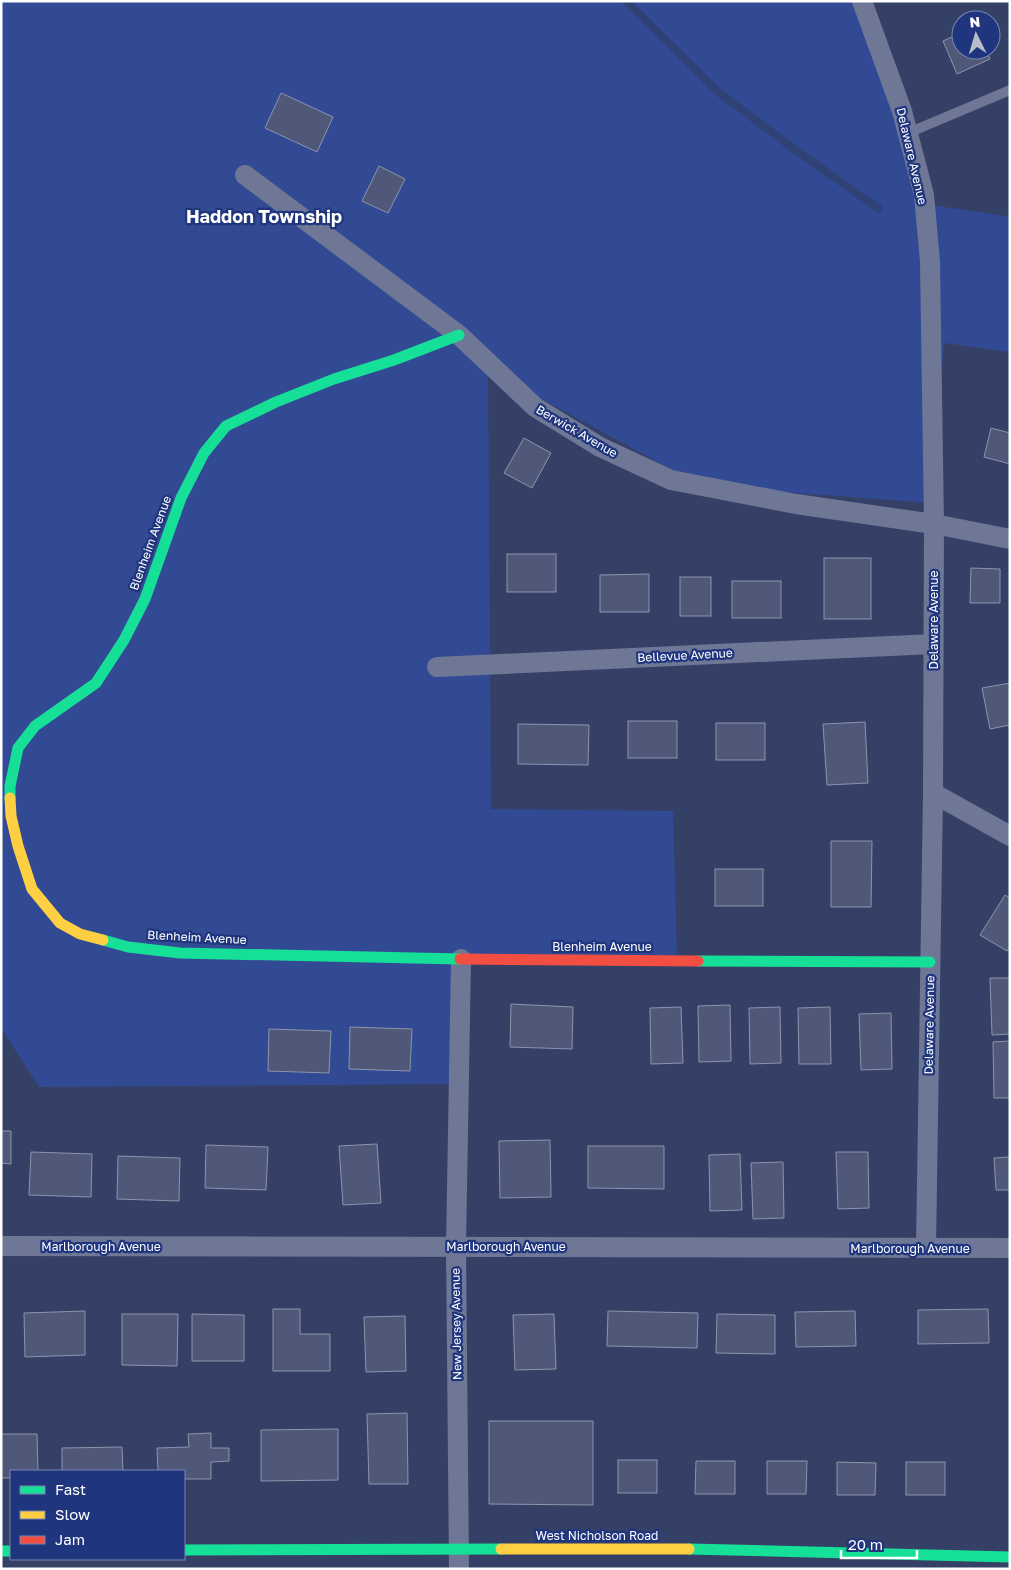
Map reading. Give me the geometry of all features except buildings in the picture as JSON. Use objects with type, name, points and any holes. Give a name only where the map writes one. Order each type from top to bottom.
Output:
[{"type":"street","name":"Delaware Avenue","points":[[862,1],[902,111],[908,133],[924,195],[930,261],[934,524],[933,793],[926,1248]]},
{"type":"street","name":"Berwick Avenue","points":[[246,175],[459,335],[535,408],[600,448],[671,480],[796,504],[934,524],[1010,538]]},
{"type":"street","name":"Blenheim Avenue","points":[[459,335],[394,360],[334,379],[276,402],[226,426],[204,453],[180,498],[145,599],[124,640],[96,683],[35,726],[18,748],[10,786],[11,816],[32,890],[60,923],[80,934],[128,947],[180,953],[461,959],[930,962]]},
{"type":"street","name":"Bellevue Avenue","points":[[437,666],[933,644]]},
{"type":"street","points":[[933,793],[1010,836]]},
{"type":"street","name":"New Jersey Avenue","points":[[459,1559],[456,1246],[461,959]]},
{"type":"street","name":"Marlborough Avenue","points":[[1,1246],[1010,1248]]},
{"type":"street","name":"West Nicholson Road","points":[[185,1550],[459,1559],[732,1549],[854,1556],[1010,1557]]},
{"type":"lane","points":[[908,133],[1010,90]]},
{"type":"lane","points":[[973,1556],[973,1569]]},
{"type":"shaded area","points":[[1,1],[854,1],[932,205],[1010,217],[1010,352],[944,343],[932,503],[702,486],[488,370],[491,809],[673,811],[677,960],[461,960],[466,1084],[39,1087],[1,1028]]},
{"type":"waterway","points":[[626,1],[717,91],[801,154],[878,208]]},
{"type":"traffic: fast","points":[[10,798],[10,786],[18,748],[35,726],[96,683],[124,640],[145,599],[181,498],[204,453],[226,426],[276,402],[334,379],[394,360],[459,335]]},
{"type":"traffic: fast","points":[[103,940],[128,947],[180,953],[460,959]]},
{"type":"traffic: fast","points":[[698,961],[930,962]]},
{"type":"traffic: fast","points":[[185,1550],[501,1549]]},
{"type":"traffic: fast","points":[[689,1549],[1010,1557]]},
{"type":"traffic: fast","points":[[1,1551],[10,1551]]},
{"type":"traffic: slow","points":[[10,798],[11,816],[18,846],[32,889],[60,923],[80,934],[103,940]]},
{"type":"traffic: slow","points":[[501,1549],[689,1549]]},
{"type":"traffic: jam","points":[[460,959],[698,961]]},
{"type":"district","name":"Haddon Township","points":[[264,216]]}]
